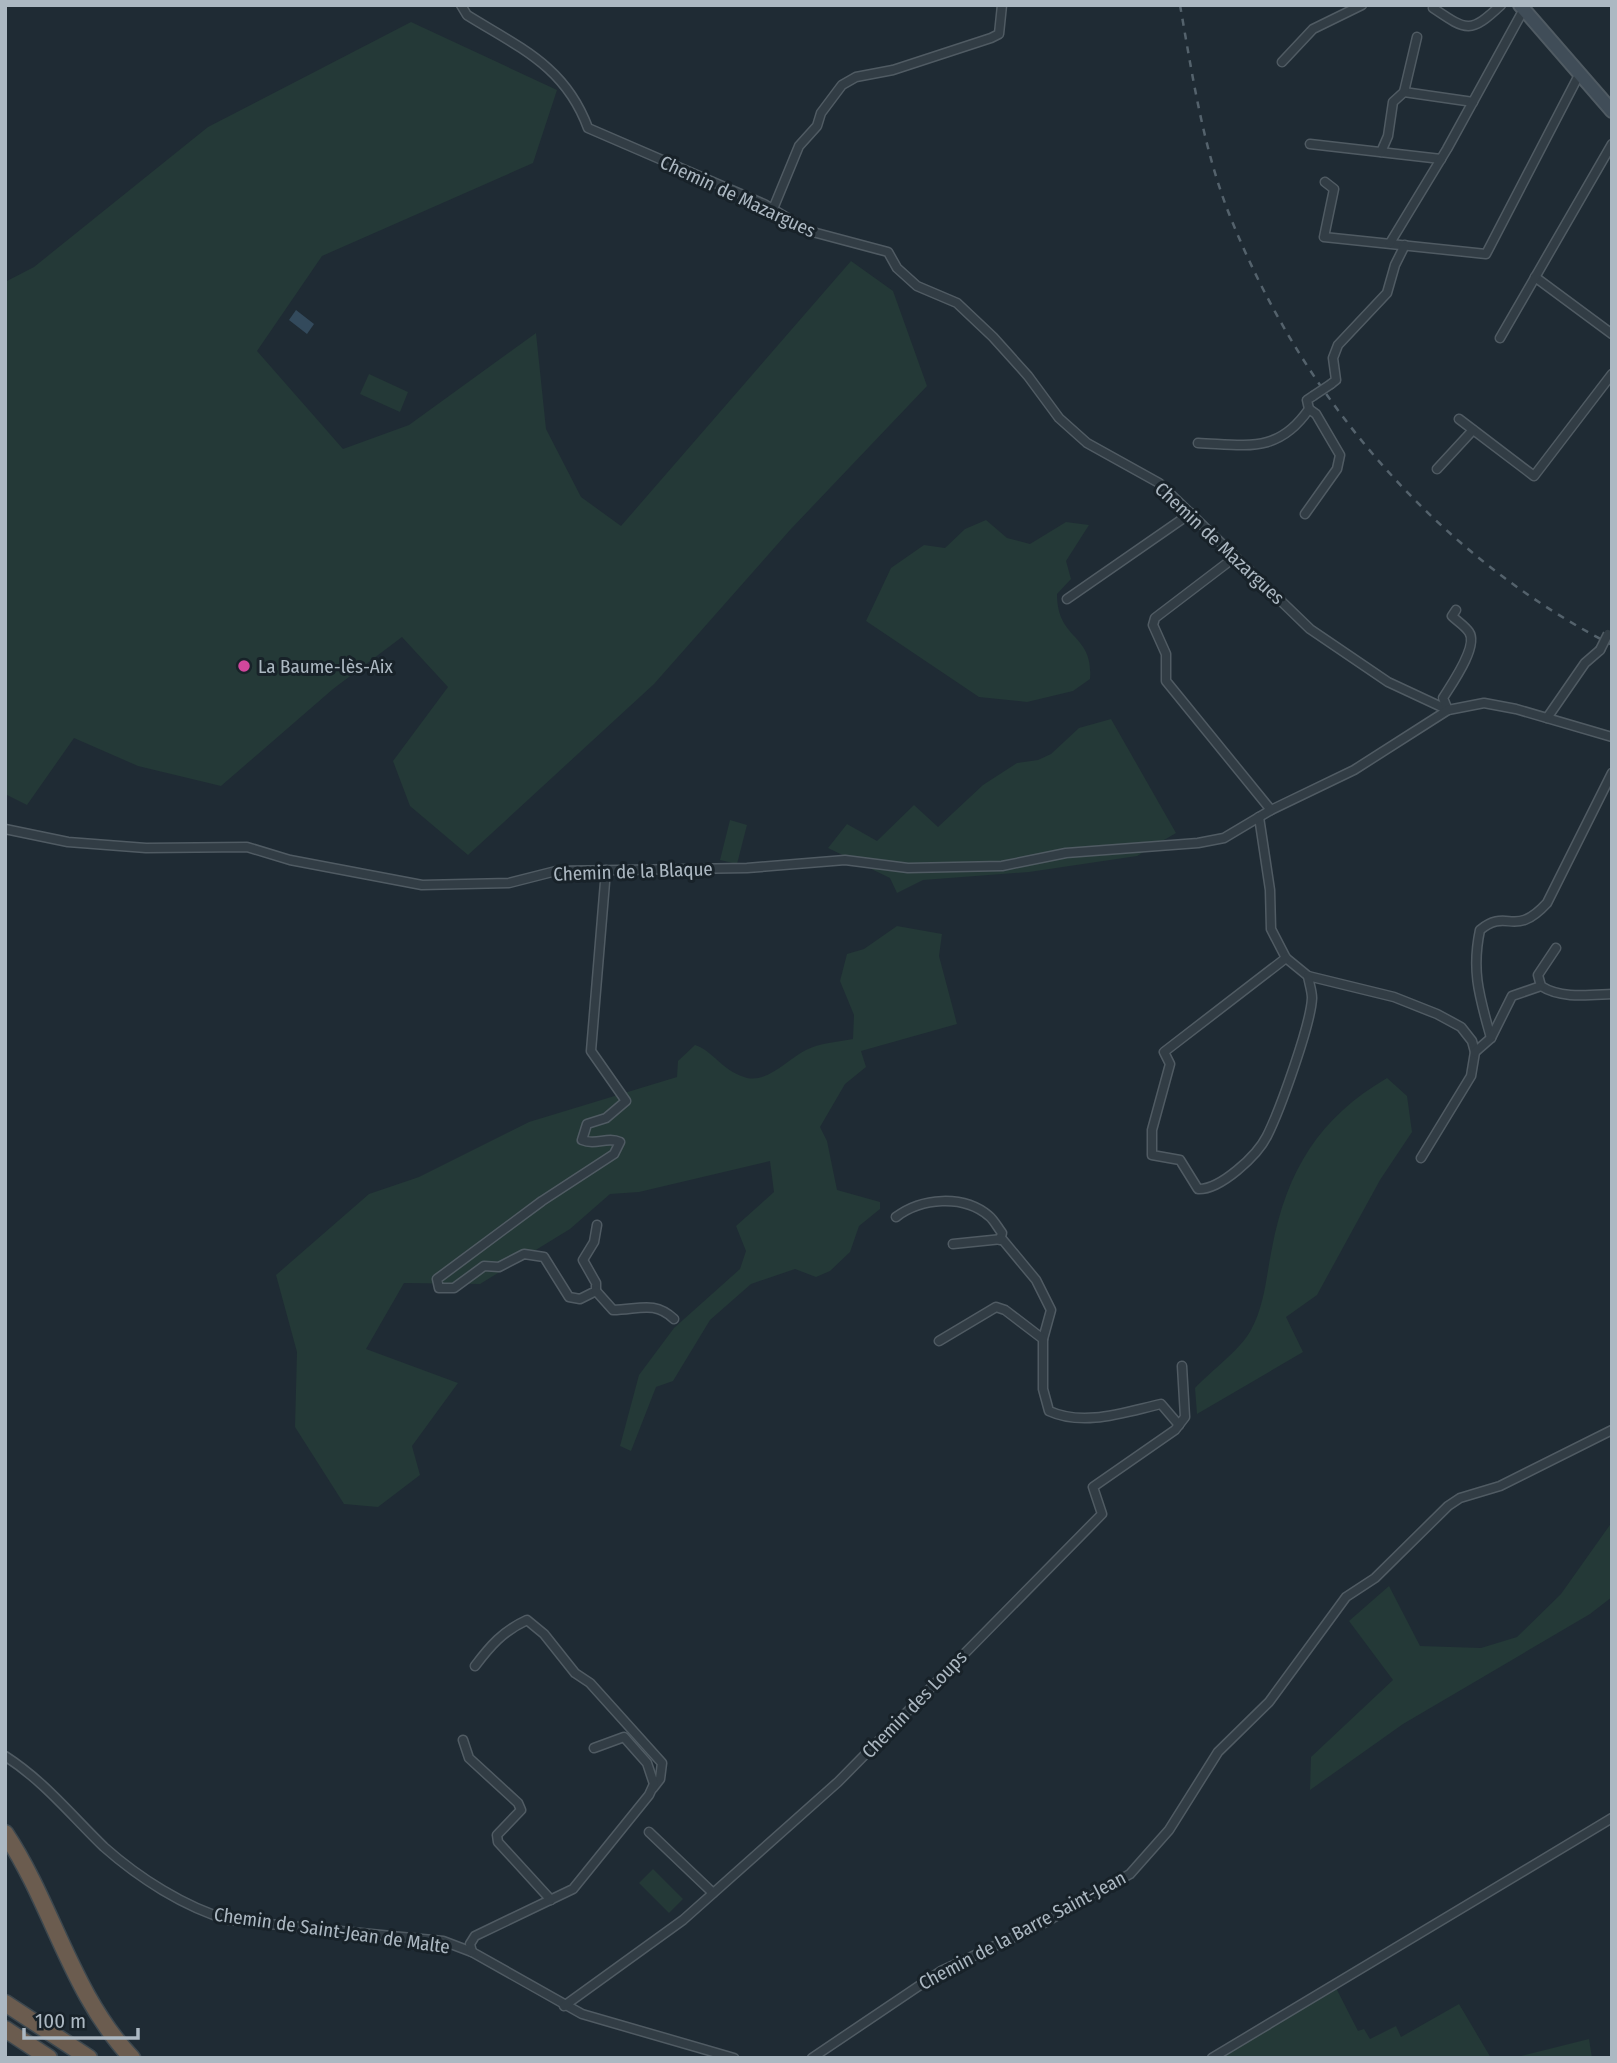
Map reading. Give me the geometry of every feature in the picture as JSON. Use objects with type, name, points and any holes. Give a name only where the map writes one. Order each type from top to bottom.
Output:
[{"type":"highway","points":[[5,1833],[32,1876],[89,2000],[112,2035],[132,2058]]},
{"type":"highway","points":[[5,2003],[89,2058]]},
{"type":"highway","points":[[5,2029],[49,2058]]},
{"type":"main road","points":[[1522,7],[1580,73],[1606,97],[1612,111]]},
{"type":"street","name":"Chemin de Mazargues","points":[[461,5],[467,15],[543,61],[568,87],[588,128],[773,209],[809,231],[888,252],[897,268],[917,286],[957,303],[993,337],[1028,376],[1059,418],[1087,443],[1159,483],[1310,629],[1388,682],[1448,710]]},
{"type":"street","points":[[773,209],[799,146],[817,127],[821,113],[842,85],[856,77],[893,70],[991,38],[999,34],[1002,5]]},
{"type":"street","points":[[1282,62],[1313,29],[1362,5]]},
{"type":"street","points":[[1433,8],[1458,25],[1470,28],[1477,27],[1501,5]]},
{"type":"street","points":[[1390,243],[1473,102],[1522,7]]},
{"type":"street","points":[[1381,152],[1388,136],[1393,102],[1404,92],[1417,37]]},
{"type":"street","points":[[1325,182],[1334,190],[1324,237],[1486,254],[1580,73]]},
{"type":"street","points":[[1404,92],[1473,102]]},
{"type":"street","points":[[1310,144],[1441,159]]},
{"type":"street","points":[[1500,338],[1612,144]]},
{"type":"street","points":[[1306,514],[1337,469],[1340,455],[1316,414],[1309,409],[1307,400],[1336,380],[1333,358],[1338,345],[1387,293],[1395,264],[1405,245]]},
{"type":"street","points":[[1535,277],[1612,334]]},
{"type":"street","points":[[1459,419],[1534,476],[1612,374]]},
{"type":"street","points":[[1198,443],[1261,444],[1295,429],[1309,409]]},
{"type":"street","points":[[1437,469],[1473,430]]},
{"type":"street","points":[[1067,599],[1191,513]]},
{"type":"street","points":[[1235,557],[1155,618],[1153,625],[1166,653],[1166,681],[1271,810]]},
{"type":"street","points":[[1448,710],[1443,698],[1462,669],[1472,640],[1469,632],[1452,617],[1456,610]]},
{"type":"street","points":[[1547,718],[1585,663],[1600,650],[1610,632]]},
{"type":"street","name":"Chemin de la Blaque","points":[[5,829],[68,842],[146,848],[247,847],[290,860],[422,885],[509,883],[556,871],[747,868],[845,860],[908,868],[1002,866],[1066,853],[1198,843],[1224,838],[1271,810],[1354,770],[1448,710],[1484,703],[1612,737]]},
{"type":"street","points":[[1492,1038],[1475,974],[1474,956],[1480,930],[1498,920],[1522,923],[1533,919],[1547,903],[1612,773]]},
{"type":"street","points":[[1259,817],[1270,890],[1271,929],[1286,958],[1308,976],[1394,997],[1437,1014],[1461,1027],[1475,1052],[1471,1076],[1421,1158]]},
{"type":"street","points":[[596,1291],[580,1299],[569,1297],[544,1257],[524,1254],[499,1267],[484,1266],[454,1288],[439,1288],[437,1279],[542,1201],[584,1177],[614,1154],[620,1142],[612,1138],[592,1144],[582,1140],[587,1125],[606,1118],[626,1101],[591,1051],[606,870]]},
{"type":"street","points":[[1556,948],[1538,975],[1541,986],[1550,992],[1565,994],[1612,994]]},
{"type":"street","points":[[1286,958],[1164,1052],[1170,1064],[1152,1130],[1152,1156],[1180,1160],[1198,1189],[1211,1190],[1228,1179],[1266,1138],[1307,1026],[1312,997],[1308,976]]},
{"type":"street","points":[[1475,1052],[1492,1038],[1513,996],[1541,986]]},
{"type":"street","points":[[896,1217],[904,1211],[936,1200],[965,1204],[988,1215],[1002,1233],[1000,1240]]},
{"type":"street","points":[[597,1225],[594,1242],[583,1260],[596,1283],[596,1291],[613,1310],[631,1310],[647,1305],[663,1309],[674,1319]]},
{"type":"street","points":[[953,1244],[1000,1240]]},
{"type":"street","points":[[1000,1240],[1036,1280],[1051,1310],[1043,1339],[1043,1389],[1049,1411],[1068,1419],[1103,1416],[1161,1404],[1179,1425],[1185,1417],[1182,1366]]},
{"type":"street","points":[[939,1341],[996,1307],[1005,1310],[1043,1339]]},
{"type":"street","name":"Chemin des Loups","points":[[564,2006],[683,1920],[838,1782],[1102,1514],[1093,1487],[1179,1425]]},
{"type":"street","name":"Chemin de la Barre Saint-Jean","points":[[812,2058],[941,1971],[1044,1923],[1130,1874],[1169,1830],[1218,1752],[1269,1702],[1346,1597],[1375,1578],[1460,1498],[1500,1486],[1612,1430]]},
{"type":"street","points":[[472,1952],[470,1944],[475,1937],[573,1889],[660,1779],[662,1763],[590,1683],[575,1673],[544,1634],[527,1620],[509,1628],[475,1666]]},
{"type":"street","points":[[594,1748],[624,1738],[647,1763],[654,1784],[651,1790]]},
{"type":"street","points":[[464,1740],[469,1758],[518,1803],[521,1810],[497,1835],[498,1842],[551,1900]]},
{"type":"street","name":"Chemin de Saint-Jean de Malte","points":[[5,1756],[49,1788],[117,1857],[196,1910],[229,1920],[443,1941],[472,1952],[564,2006],[734,2058]]},
{"type":"street","points":[[1212,2058],[1612,1818]]},
{"type":"street","points":[[649,1832],[713,1893]]},
{"type":"green space","points":[[411,22],[557,90],[533,163],[322,256],[257,351],[343,449],[409,425],[536,333],[546,429],[581,497],[621,526],[851,261],[893,291],[927,386],[790,530],[654,684],[468,855],[410,806],[393,761],[448,687],[402,637],[333,689],[221,786],[138,766],[74,738],[27,805],[5,794],[5,282],[34,267],[208,127]]},
{"type":"green space","points":[[369,374],[408,392],[400,412],[360,394]]},
{"type":"green space","points":[[986,520],[1007,538],[1030,544],[1066,522],[1089,525],[1066,561],[1071,579],[1057,594],[1063,621],[1087,653],[1090,664],[1090,679],[1073,691],[1027,702],[979,697],[866,621],[891,568],[924,545],[945,548],[965,529]]},
{"type":"green space","points":[[1111,719],[1176,833],[1137,856],[1029,872],[923,880],[897,893],[890,878],[828,848],[847,824],[877,841],[914,805],[938,827],[983,785],[1017,763],[1038,760],[1051,754],[1079,728]]},
{"type":"green space","points":[[730,820],[747,825],[737,864],[720,860]]},
{"type":"green space","points":[[897,926],[942,934],[939,956],[957,1024],[861,1051],[866,1067],[845,1084],[820,1127],[827,1141],[837,1190],[880,1202],[880,1209],[859,1226],[850,1252],[830,1271],[816,1277],[795,1269],[751,1284],[710,1320],[673,1381],[656,1387],[631,1451],[620,1446],[639,1375],[674,1328],[740,1269],[746,1251],[736,1226],[774,1192],[770,1161],[639,1192],[610,1194],[570,1229],[480,1284],[404,1283],[366,1349],[458,1383],[412,1446],[420,1475],[378,1507],[344,1504],[295,1427],[297,1352],[276,1275],[369,1194],[419,1177],[529,1122],[677,1077],[678,1061],[695,1045],[736,1074],[752,1079],[769,1074],[811,1048],[853,1039],[854,1015],[840,981],[847,954],[864,949]]},
{"type":"green space","points":[[1387,1078],[1407,1096],[1412,1132],[1380,1180],[1317,1295],[1286,1317],[1303,1352],[1197,1414],[1195,1388],[1240,1345],[1256,1320],[1278,1220],[1297,1170],[1325,1129],[1342,1110]]},
{"type":"green space","points":[[1612,1522],[1612,1597],[1590,1614],[1403,1724],[1310,1790],[1311,1757],[1393,1680],[1349,1621],[1389,1586],[1420,1646],[1481,1648],[1517,1637],[1561,1594]]},
{"type":"green space","points":[[653,1869],[683,1899],[669,1913],[639,1883]]},
{"type":"green space","points":[[1335,1986],[1358,2031],[1364,2029],[1370,2039],[1396,2026],[1401,2037],[1459,2004],[1491,2058],[1220,2058]]},
{"type":"green space","points":[[1589,2039],[1592,2058],[1513,2058]]},
{"type":"water","points":[[296,310],[314,324],[307,334],[289,320]]},
{"type":"railway","points":[[1180,5],[1204,132],[1226,206],[1256,275],[1292,341],[1333,403],[1379,461],[1430,515],[1486,564],[1547,607],[1612,645]]},
{"type":"place","name":"La Baume-lès-Aix","points":[[244,666]]}]
